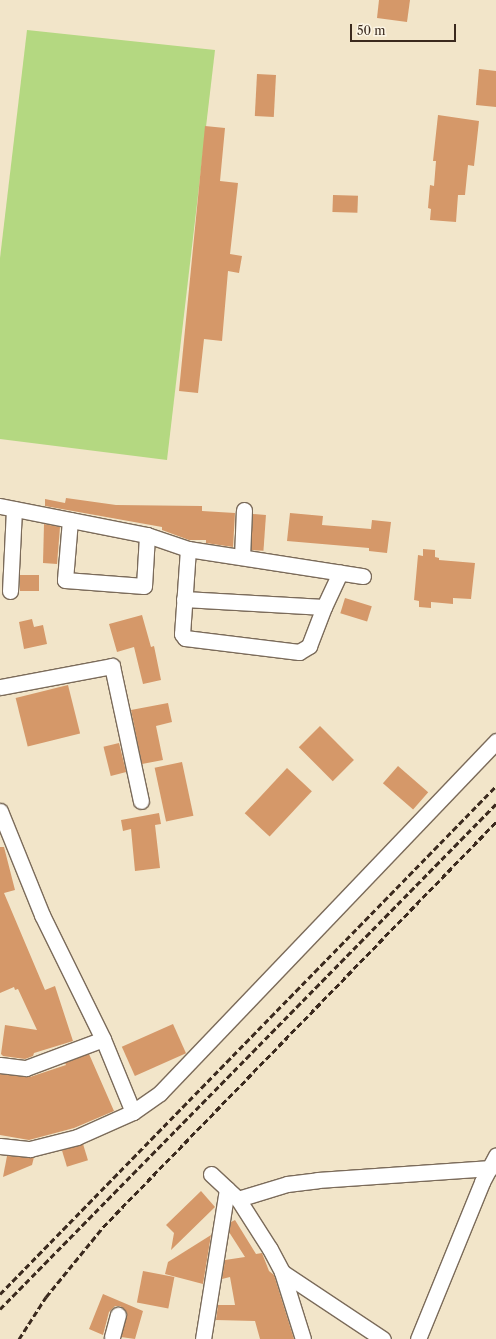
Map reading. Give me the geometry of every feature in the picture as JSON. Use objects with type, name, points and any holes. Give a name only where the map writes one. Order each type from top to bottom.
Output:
[{"type":"street","points":[[10,591],[7,508],[147,535],[188,549],[363,576]]},
{"type":"street","points":[[242,557],[244,510]]},
{"type":"street","points":[[70,520],[65,580],[144,586],[147,535]]},
{"type":"street","points":[[188,549],[182,634],[185,638],[299,652],[309,646],[324,607],[340,572]]},
{"type":"street","points":[[184,599],[324,607]]},
{"type":"street","points":[[0,687],[112,666],[142,801]]},
{"type":"street","points":[[0,1146],[30,1149],[77,1137],[133,1112],[160,1093],[496,741]]},
{"type":"street","points":[[0,811],[42,915],[103,1039],[133,1112]]},
{"type":"street","points":[[0,1065],[26,1068],[103,1039]]},
{"type":"street","points":[[232,1194],[318,1180],[491,1171],[418,1339]]},
{"type":"street","points":[[211,1174],[232,1194],[282,1272],[303,1339]]},
{"type":"street","points":[[206,1337],[232,1194]]},
{"type":"street","points":[[282,1272],[382,1339]]},
{"type":"street","points":[[113,1338],[118,1315]]},
{"type":"green space","points":[[27,30],[215,50],[167,460],[0,439],[0,258]]},
{"type":"building","points":[[379,0],[410,0],[407,22],[377,18]]},
{"type":"building","points":[[479,69],[496,71],[496,107],[476,105]]},
{"type":"building","points":[[257,74],[276,75],[274,117],[255,116]]},
{"type":"building","points":[[438,115],[479,121],[474,166],[468,165],[465,195],[458,195],[456,222],[430,220],[431,209],[428,208],[430,185],[434,186],[436,161],[433,161]]},
{"type":"building","points":[[205,126],[225,128],[220,181],[238,183],[230,254],[242,256],[239,273],[228,271],[222,341],[204,339],[198,393],[179,391]]},
{"type":"building","points":[[333,195],[358,196],[357,213],[332,212]]},
{"type":"building","points":[[66,498],[116,505],[202,506],[202,511],[235,513],[233,547],[206,543],[206,540],[189,540],[162,530],[162,527],[45,506],[45,499],[65,503]]},
{"type":"building","points":[[290,513],[323,516],[322,525],[371,529],[372,520],[391,522],[387,553],[369,551],[369,548],[287,541]]},
{"type":"building","points":[[253,514],[266,515],[263,551],[250,550]]},
{"type":"building","points":[[44,524],[60,527],[57,564],[43,563]]},
{"type":"building","points":[[423,549],[435,550],[435,557],[439,558],[439,560],[475,563],[471,599],[453,598],[453,604],[431,602],[431,608],[419,607],[419,601],[414,600],[418,555],[423,556]]},
{"type":"building","points":[[20,575],[39,575],[39,591],[20,591]]},
{"type":"building","points":[[345,598],[372,606],[367,621],[340,613]]},
{"type":"building","points":[[142,615],[151,647],[154,646],[161,680],[143,684],[134,647],[117,652],[109,624]]},
{"type":"building","points":[[32,619],[34,627],[43,625],[47,644],[24,649],[19,622]]},
{"type":"building","points":[[68,685],[80,734],[28,747],[16,698]]},
{"type":"building","points":[[168,703],[172,722],[156,726],[163,760],[142,764],[131,710]]},
{"type":"building","points":[[320,726],[354,760],[333,781],[299,747]]},
{"type":"building","points":[[119,743],[126,772],[111,776],[103,747]]},
{"type":"building","points":[[182,762],[193,816],[166,822],[155,768]]},
{"type":"building","points":[[398,766],[428,792],[413,810],[383,783]]},
{"type":"building","points":[[287,768],[312,791],[270,837],[245,813]]},
{"type":"building","points":[[159,813],[161,824],[155,825],[160,868],[135,871],[131,829],[123,831],[121,820]]},
{"type":"building","points":[[0,847],[4,847],[15,890],[4,893],[45,990],[55,986],[73,1041],[34,1053],[33,1056],[25,1059],[3,1056],[1,1054],[5,1025],[37,1030],[18,989],[15,990],[14,987],[0,993]]},
{"type":"building","points":[[173,1024],[186,1053],[135,1076],[122,1047]]},
{"type":"building","points":[[89,1054],[114,1111],[74,1128],[29,1140],[0,1135],[0,1074],[30,1077],[66,1065],[65,1063]]},
{"type":"building","points":[[83,1144],[88,1160],[67,1167],[62,1150]]},
{"type":"building","points":[[7,1156],[34,1157],[32,1165],[3,1177]]},
{"type":"building","points":[[201,1191],[215,1207],[171,1250],[174,1233],[166,1225]]},
{"type":"building","points":[[235,1220],[256,1254],[262,1253],[269,1271],[274,1275],[294,1339],[260,1339],[255,1321],[216,1320],[218,1305],[235,1305],[230,1277],[222,1279],[225,1260],[245,1257],[229,1232],[231,1222]]},
{"type":"building","points":[[211,1235],[203,1284],[165,1274],[168,1262]]},
{"type":"building","points":[[143,1271],[174,1277],[168,1309],[137,1302]]},
{"type":"building","points":[[103,1294],[143,1311],[135,1339],[121,1337],[127,1313],[120,1306],[115,1306],[109,1312],[103,1335],[89,1329]]},
{"type":"railway","points":[[0,1294],[496,786]]},
{"type":"railway","points":[[0,1309],[496,804]]},
{"type":"railway","points":[[19,1339],[46,1297],[103,1227],[496,822]]}]
